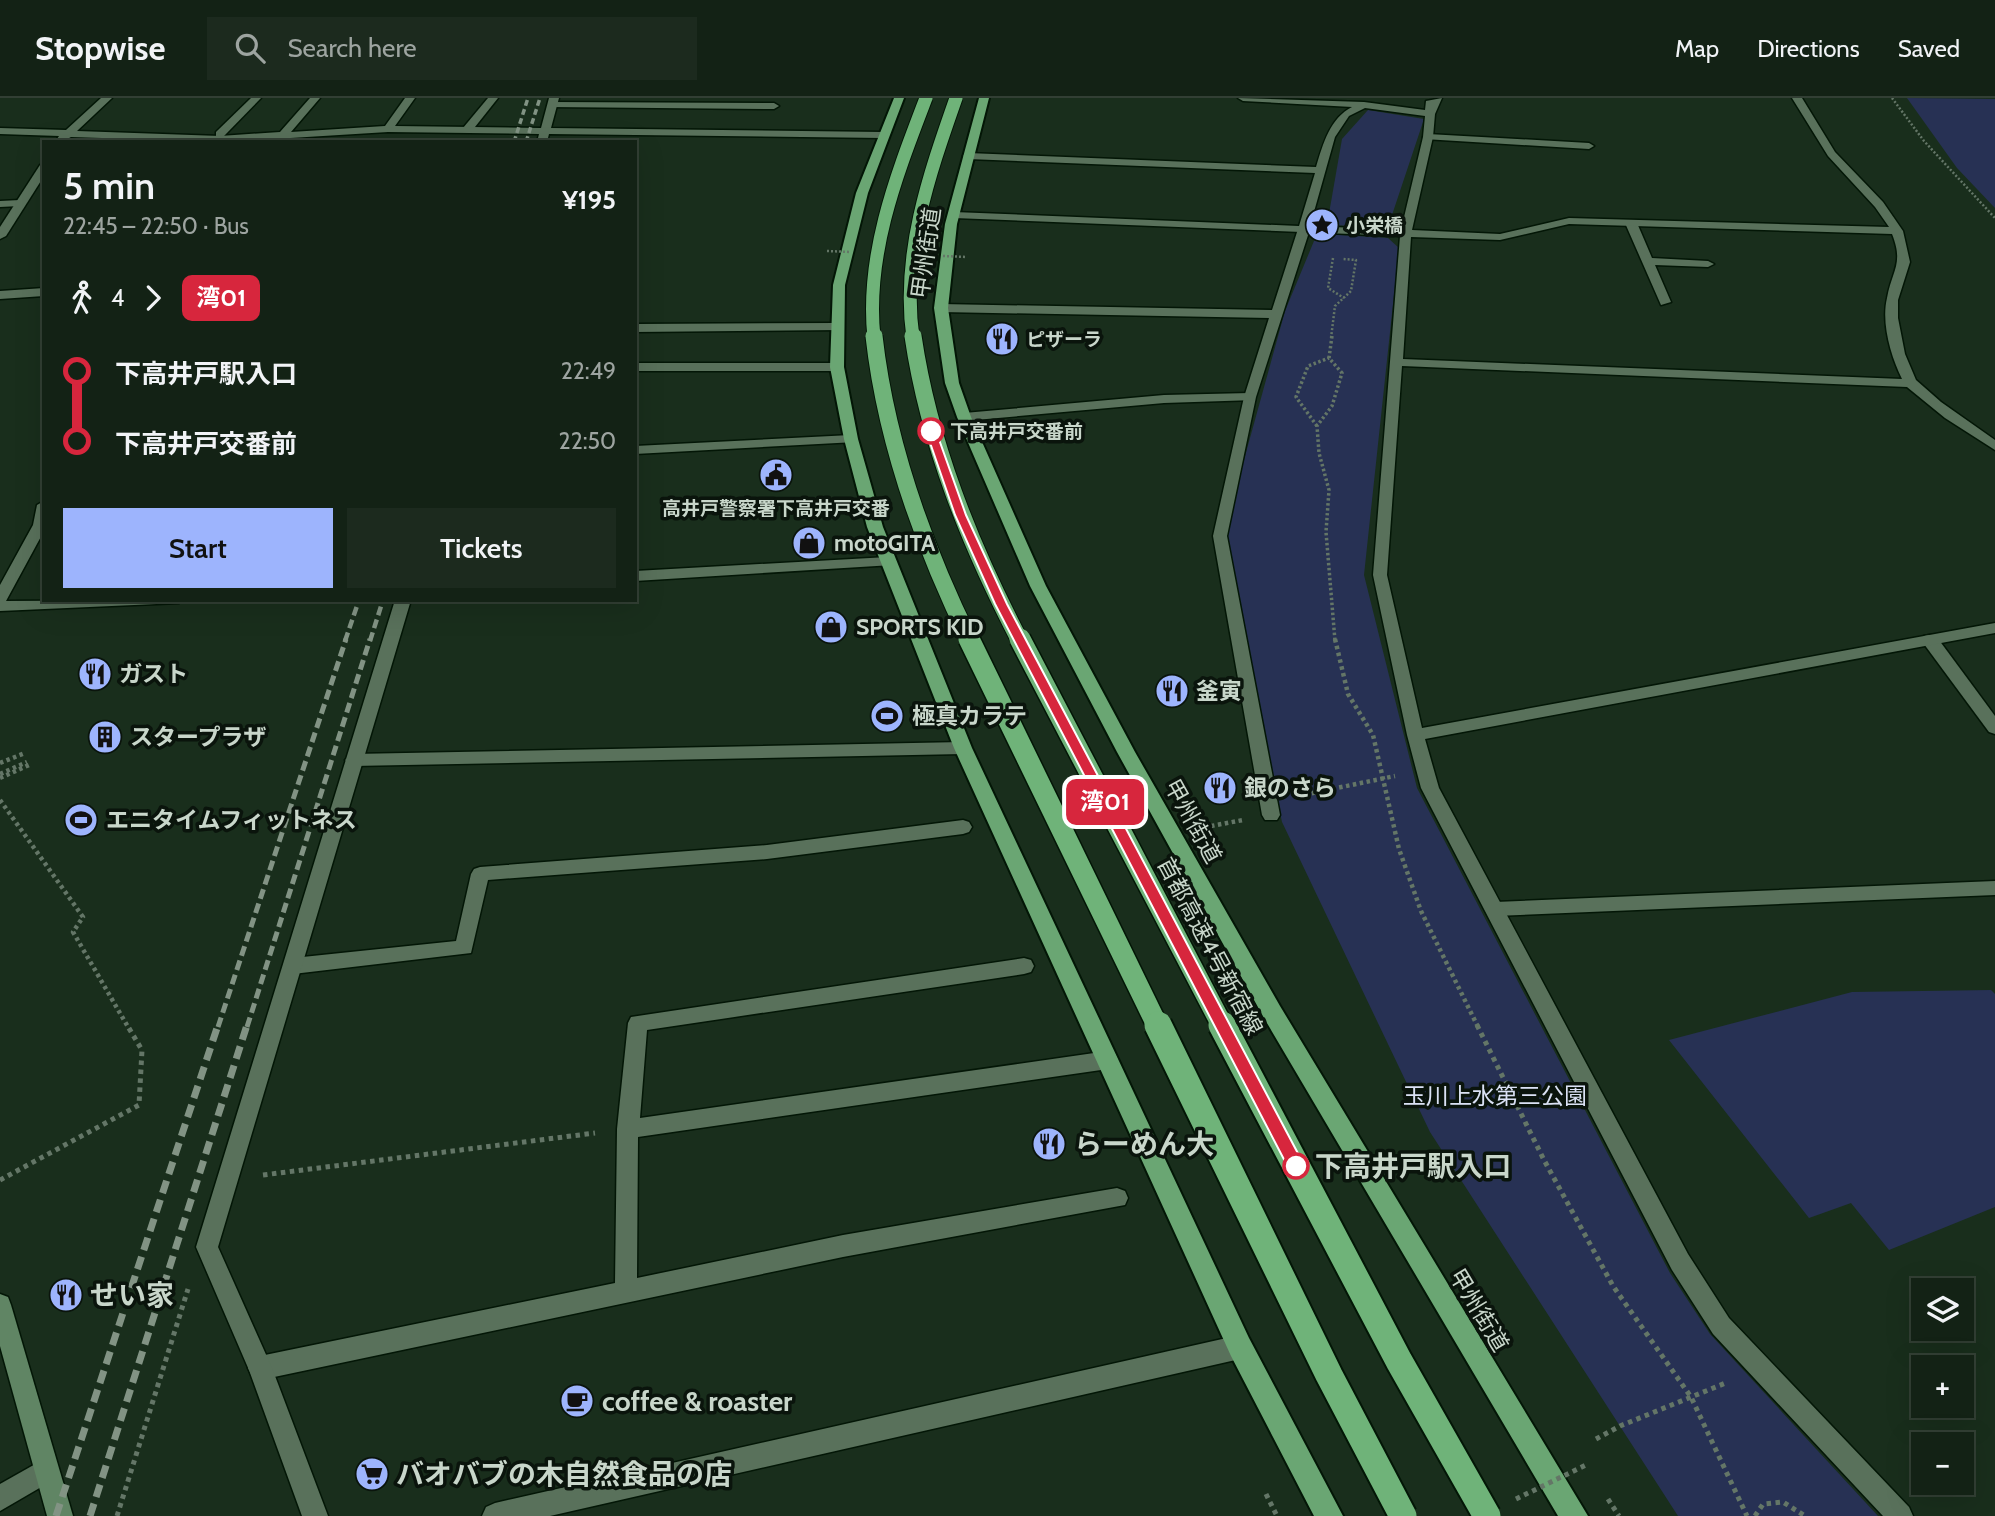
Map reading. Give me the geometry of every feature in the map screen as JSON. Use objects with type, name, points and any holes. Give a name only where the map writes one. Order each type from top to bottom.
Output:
[{"type":"highway","points":[[899,98],[862,193],[843,271],[837,327],[837,367],[851,439],[875,527],[963,748],[1240,1347],[1329,1516]]},
{"type":"highway","points":[[926,98],[897,175],[881,236],[874,296],[876,359],[889,434],[918,523],[974,650],[1329,1375],[1403,1516]]},
{"type":"highway","name":"首都高速4号新宿線","points":[[956,98],[926,186],[915,237],[911,295],[915,358],[931,431],[960,515],[1007,617],[1392,1349],[1495,1510]]},
{"type":"highway","name":"甲州街道","points":[[984,98],[954,215],[941,308],[952,383],[964,417],[1038,586],[1126,752],[1272,1012],[1574,1516]]},
{"type":"main road","points":[[0,1305],[60,1516]]},
{"type":"street","points":[[63,138],[107,98]]},
{"type":"street","points":[[220,138],[256,98]]},
{"type":"street","points":[[284,134],[315,98]]},
{"type":"street","points":[[388,129],[410,98]]},
{"type":"street","points":[[467,130],[493,98]]},
{"type":"street","points":[[1243,98],[1367,102],[1430,114]]},
{"type":"street","points":[[1429,98],[1428,138],[1406,234],[1380,575],[1415,736],[1430,788],[1680,1262],[1721,1326],[1900,1516]]},
{"type":"street","points":[[1430,114],[1437,98]]},
{"type":"street","points":[[1797,98],[1836,160],[1864,187],[1897,231],[1905,251],[1904,270],[1892,300],[1893,330],[1910,383]]},
{"type":"street","points":[[544,136],[553,102],[774,106]]},
{"type":"street","points":[[1271,815],[1220,536],[1250,397],[1331,137],[1346,114],[1367,102]]},
{"type":"street","points":[[0,131],[63,138],[220,138],[388,129],[506,130],[544,136],[883,135]]},
{"type":"street","points":[[1428,138],[1590,146]]},
{"type":"street","points":[[968,156],[1322,170]]},
{"type":"street","points":[[0,236],[42,170]]},
{"type":"street","points":[[0,204],[20,203]]},
{"type":"street","points":[[954,215],[1500,237],[1569,220],[1897,231]]},
{"type":"street","points":[[1631,223],[1665,302]]},
{"type":"street","points":[[1648,261],[1708,264]]},
{"type":"street","points":[[0,295],[42,292]]},
{"type":"street","points":[[941,308],[1276,314]]},
{"type":"street","points":[[637,328],[837,327]]},
{"type":"street","points":[[1395,362],[1910,383],[1995,446]]},
{"type":"street","points":[[637,367],[837,367]]},
{"type":"street","points":[[964,417],[1164,400],[1250,397]]},
{"type":"street","points":[[637,450],[851,439]]},
{"type":"street","points":[[0,599],[40,525],[42,515]]},
{"type":"street","points":[[637,576],[888,562]]},
{"type":"street","points":[[0,606],[116,602]]},
{"type":"street","points":[[315,1516],[260,1368],[207,1247],[402,602]]},
{"type":"street","points":[[1415,736],[1995,628]]},
{"type":"street","points":[[1930,640],[1995,728]]},
{"type":"street","points":[[353,760],[963,748]]},
{"type":"street","points":[[293,966],[464,948],[480,874],[767,852],[963,827]]},
{"type":"street","points":[[1495,909],[1995,888]]},
{"type":"street","points":[[626,1290],[628,1129],[638,1023],[1024,966]]},
{"type":"street","points":[[628,1129],[1108,1060]]},
{"type":"street","points":[[260,1368],[843,1246],[1117,1198]]},
{"type":"street","points":[[495,1516],[1240,1347]]},
{"type":"street","points":[[0,1498],[46,1470]]},
{"type":"path","points":[[1892,98],[1924,141],[1995,218]]},
{"type":"path","points":[[1323,257],[1335,258],[1328,288],[1344,298]]},
{"type":"path","points":[[1317,426],[1296,397],[1306,365],[1313,360],[1329,358]]},
{"type":"path","points":[[0,763],[25,753]]},
{"type":"path","points":[[0,776],[28,764]]},
{"type":"path","points":[[1319,792],[1396,776]]},
{"type":"path","points":[[0,800],[83,917],[74,932],[142,1050],[139,1105],[0,1180]]},
{"type":"path","points":[[228,1179],[628,1129]]},
{"type":"path","points":[[117,1516],[197,1260],[207,1247]]},
{"type":"path","points":[[1596,1439],[1620,1426],[1720,1385]]},
{"type":"path","points":[[1495,1510],[1586,1465]]},
{"type":"path","points":[[1266,1493],[1277,1516]]},
{"type":"path","points":[[1755,1516],[1763,1504],[1783,1502],[1805,1516]]},
{"type":"green space","points":[[1907,98],[1995,99],[1995,208],[1957,168]]},
{"type":"green space","points":[[1368,110],[1424,119],[1388,227],[1327,225],[1342,139]]},
{"type":"green space","name":"玉川上水第三公園","points":[[1324,234],[1388,238],[1399,248],[1364,575],[1417,788],[1670,1273],[1710,1334],[1878,1516],[1678,1516],[1430,1132],[1282,822],[1226,558],[1226,525],[1285,311],[1314,241]]},
{"type":"green space","points":[[1991,990],[1995,994],[1995,1207],[1889,1250],[1851,1203],[1809,1218],[1669,1040],[1852,992]]},
{"type":"railway","points":[[515,140],[528,98]]},
{"type":"railway","points":[[527,140],[540,98]]},
{"type":"railway","points":[[345,641],[358,602]]},
{"type":"railway","points":[[370,641],[382,602]]},
{"type":"railway","points":[[218,1027],[346,639]]},
{"type":"railway","points":[[247,1027],[370,639]]},
{"type":"railway","points":[[56,1516],[218,1025]]},
{"type":"railway","points":[[90,1516],[247,1025]]},
{"type":"bus line","name":"湾01","points":[[931,431],[960,515],[1001,604],[1296,1166]]},
{"type":"place","name":"小栄橋","points":[[1322,225]]},
{"type":"place","name":"ピザーラ","points":[[1002,339]]},
{"type":"place","name":"下高井戸交番前","points":[[931,431]]},
{"type":"place","name":"高井戸警察署下高井戸交番","points":[[776,475]]},
{"type":"place","name":"motoGITA","points":[[809,543]]},
{"type":"place","name":"SPORTS KID","points":[[831,627]]},
{"type":"place","name":"ガスト","points":[[95,674]]},
{"type":"place","name":"釜寅","points":[[1172,691]]},
{"type":"place","name":"極真カラテ","points":[[887,716]]},
{"type":"place","name":"スタープラザ","points":[[105,737]]},
{"type":"place","name":"銀のさら","points":[[1220,788]]},
{"type":"place","name":"エニタイムフィットネス","points":[[81,820]]},
{"type":"place","name":"らーめん大","points":[[1049,1144]]},
{"type":"place","name":"下高井戸駅入口","points":[[1296,1166]]},
{"type":"place","name":"せい家","points":[[66,1295]]},
{"type":"place","name":"coffee & roaster","points":[[577,1401]]},
{"type":"place","name":"バオバブの木自然食品の店","points":[[372,1474]]}]
